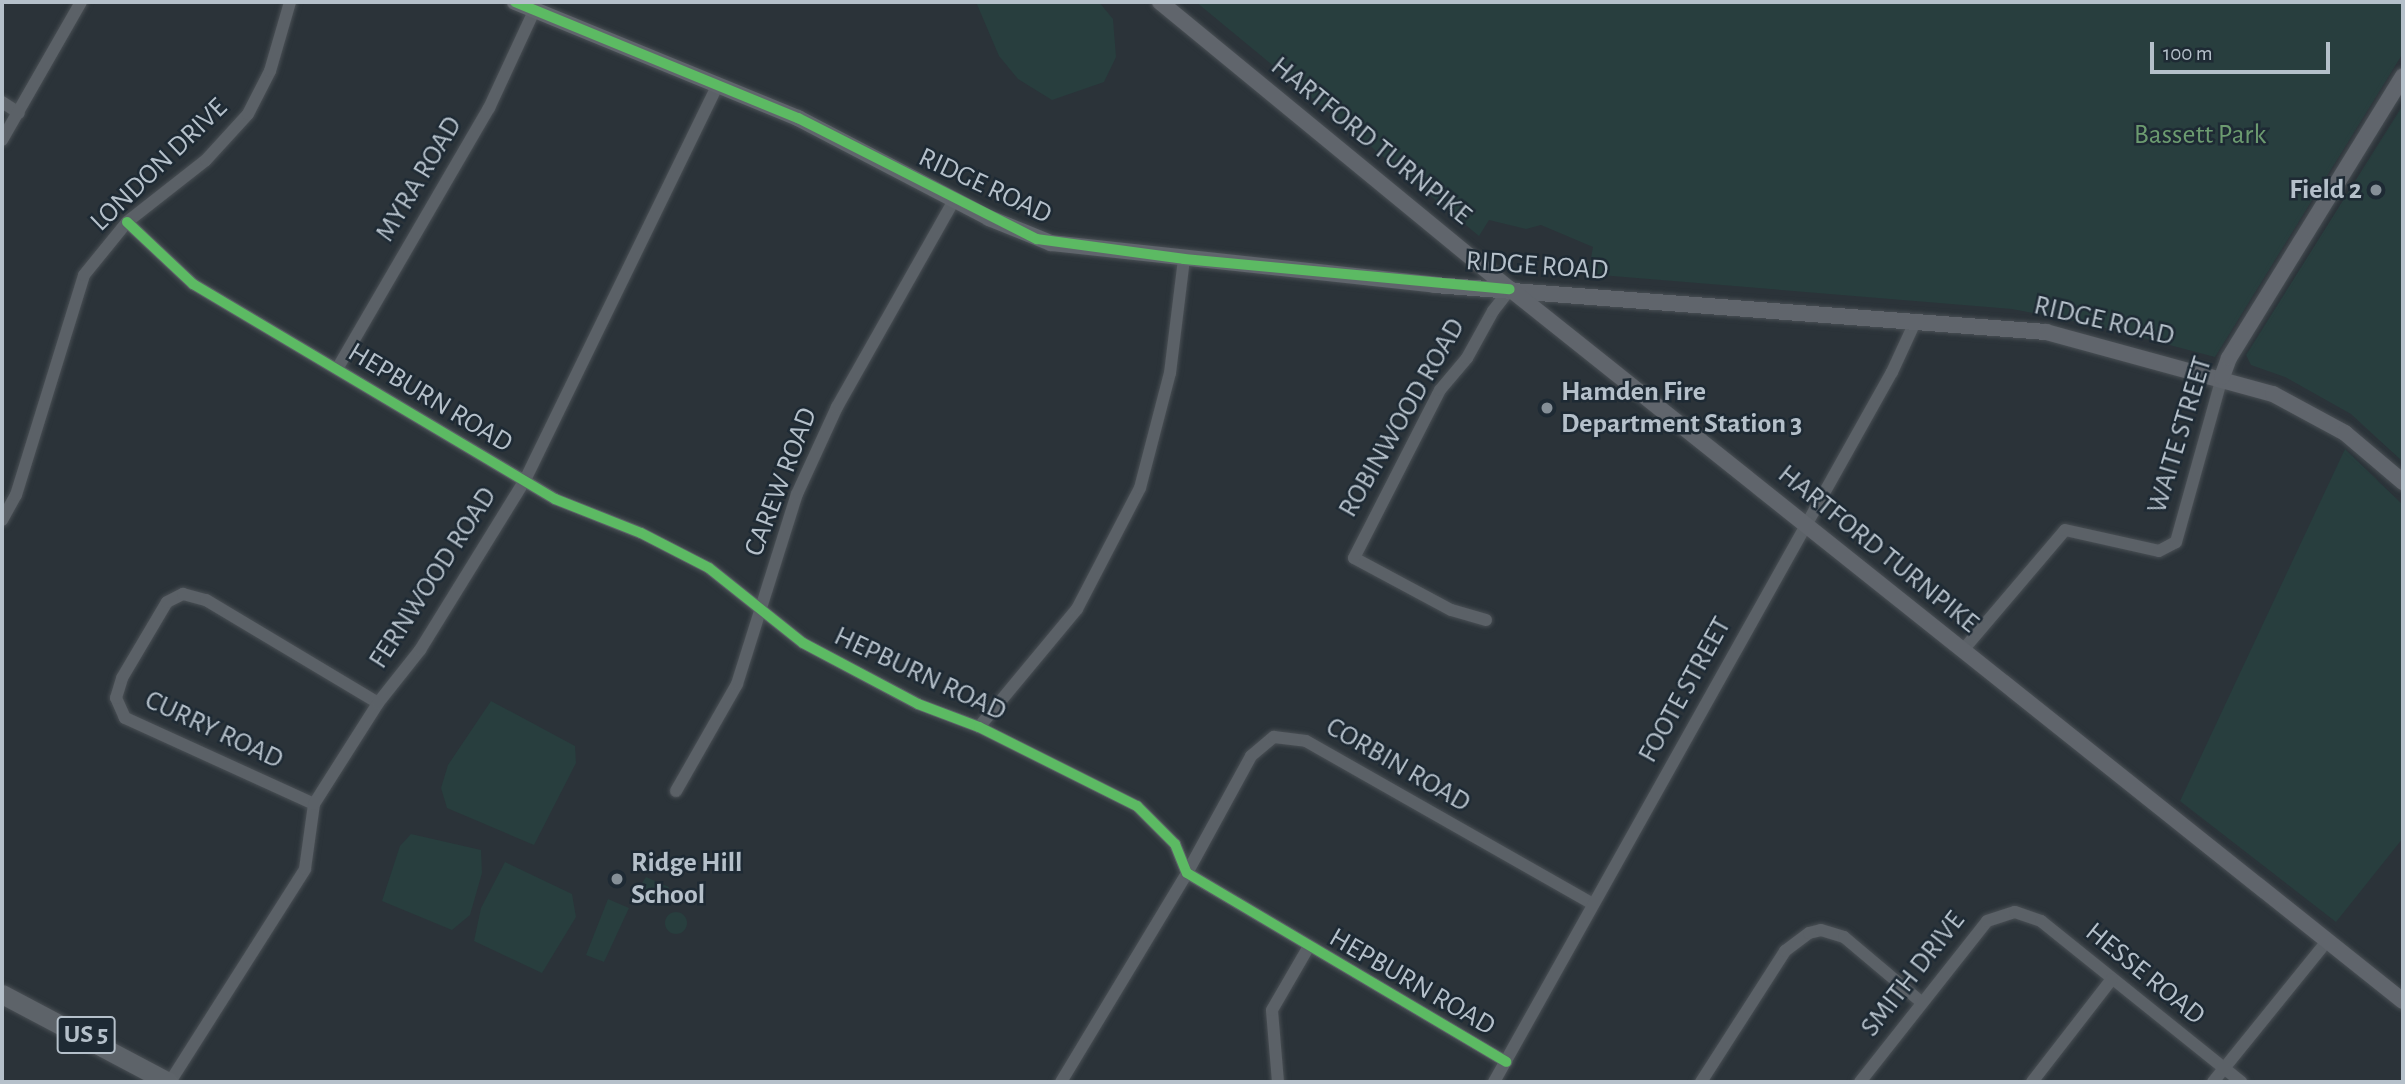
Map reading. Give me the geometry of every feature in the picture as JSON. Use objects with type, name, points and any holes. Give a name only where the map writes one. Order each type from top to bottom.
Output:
[{"type":"main road","name":"RIDGE ROAD","points":[[515,2],[541,8],[814,126],[1018,232],[1051,243],[1184,259],[1510,289],[2046,332],[2222,377],[2320,417],[2365,447],[2403,482]]},
{"type":"main road","name":"HARTFORD TURNPIKE","points":[[1160,2],[1510,289],[2403,1001]]},
{"type":"main road","name":"WAITE STREET","points":[[2222,377],[2229,358],[2403,76]]},
{"type":"main road","name":"US 5","points":[[2,994],[169,1082]]},
{"type":"street","points":[[2,140],[81,2]]},
{"type":"street","name":"LONDON DRIVE","points":[[2,520],[16,495],[84,275],[127,222],[206,160],[248,114],[270,71],[290,2]]},
{"type":"street","name":"MYRA ROAD","points":[[337,369],[489,108],[541,8]]},
{"type":"street","name":"FERNWOOD ROAD","points":[[169,1082],[305,869],[314,804],[378,703],[421,650],[525,480],[719,85]]},
{"type":"street","points":[[2,102],[19,113]]},
{"type":"street","name":"CAREW ROAD","points":[[676,791],[737,684],[764,608],[797,494],[837,407],[954,200]]},
{"type":"street","name":"HEPBURN ROAD","points":[[127,222],[193,284],[555,499],[709,568],[764,608],[803,643],[918,704],[979,727],[1138,806],[1175,844],[1187,873],[1308,948],[1506,1062]]},
{"type":"street","points":[[979,727],[1077,608],[1140,488],[1162,414],[1184,259]]},
{"type":"street","name":"ROBINWOOD ROAD","points":[[1486,620],[1451,610],[1354,558],[1440,390],[1467,358],[1488,319],[1510,289]]},
{"type":"street","name":"FOOTE STREET","points":[[1494,1082],[1892,372],[1916,320]]},
{"type":"street","name":"WAITE STREET","points":[[1963,650],[2065,530],[2159,551],[2176,542],[2222,377]]},
{"type":"street","name":"CURRY ROAD","points":[[314,804],[125,718],[116,698],[122,678],[167,602],[183,594],[206,600],[378,703]]},
{"type":"street","name":"CORBIN ROAD","points":[[1061,1082],[1187,873],[1251,756],[1265,741],[1296,737],[1593,904]]},
{"type":"street","name":"HESSE ROAD","points":[[2015,912],[2041,921],[2241,1082]]},
{"type":"street","name":"SMITH DRIVE","points":[[1860,1082],[1920,1001],[1987,920],[2015,912]]},
{"type":"street","points":[[1701,1082],[1785,951],[1809,933],[1821,930],[1844,937],[1920,1001]]},
{"type":"street","points":[[2213,1082],[2328,941]]},
{"type":"street","points":[[1278,1082],[1272,1010],[1308,948]]},
{"type":"street","points":[[2032,1082],[2112,979]]},
{"type":"green space","points":[[976,2],[1099,2],[1113,19],[1116,57],[1104,82],[1052,100],[1018,79],[999,56]]},
{"type":"green space","name":"Bassett Park","points":[[1196,2],[2403,2],[2403,53],[2215,357],[2090,324],[2012,309],[1588,274],[1593,247],[1541,225],[1526,229],[1489,220],[1479,236]]},
{"type":"green space","points":[[2403,105],[2403,462],[2351,414],[2285,377],[2251,365],[2246,355]]},
{"type":"green space","points":[[2345,449],[2403,505],[2403,838],[2336,922],[2180,801]]},
{"type":"green space","points":[[491,701],[575,746],[576,763],[534,845],[447,808],[441,788],[448,765]]},
{"type":"green space","points":[[411,834],[481,850],[482,873],[470,915],[452,930],[382,901],[400,846]]},
{"type":"green space","points":[[505,862],[572,894],[576,917],[542,973],[474,941],[481,908]]},
{"type":"green space","points":[[646,877],[669,887],[663,900],[639,888]]},
{"type":"green space","points":[[608,899],[629,908],[604,962],[586,955]]},
{"type":"green space","points":[[676,912],[684,915],[687,923],[684,931],[676,934],[668,931],[665,923],[668,915]]},
{"type":"cycle path","points":[[515,2],[798,118],[1037,239],[1184,259],[1510,289]]},
{"type":"cycle path","points":[[127,222],[193,284],[555,499],[641,533],[709,568],[803,643],[918,704],[979,727],[1137,806],[1175,844],[1187,873],[1506,1062]]},
{"type":"place","name":"Field 2","points":[[2376,190]]},
{"type":"place","name":"Hamden Fire Department Station 3","points":[[1547,408]]},
{"type":"place","name":"Ridge Hill School","points":[[617,879]]}]
